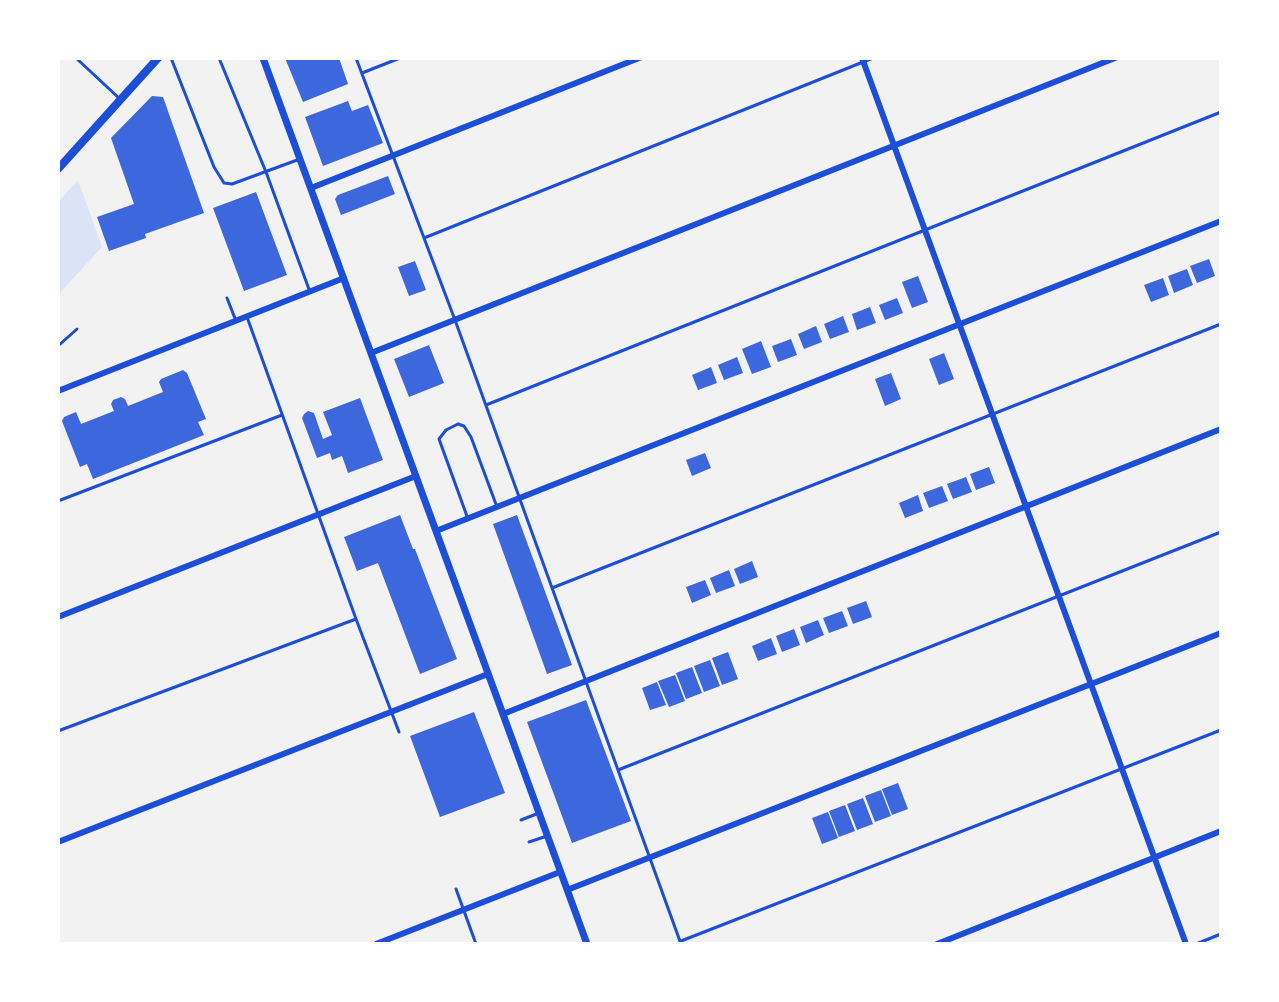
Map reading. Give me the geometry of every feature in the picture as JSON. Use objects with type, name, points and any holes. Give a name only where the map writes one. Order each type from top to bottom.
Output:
[{"type":"main road","points":[[58,169],[158,58]]},
{"type":"street","points":[[263,58],[587,944]]},
{"type":"street","points":[[311,188],[639,58]]},
{"type":"street","points":[[371,353],[1115,58]]},
{"type":"street","points":[[863,60],[1186,944]]},
{"type":"street","points":[[436,531],[1221,221]]},
{"type":"street","points":[[58,391],[344,278]]},
{"type":"street","points":[[503,714],[1221,429]]},
{"type":"street","points":[[58,617],[416,476]]},
{"type":"street","points":[[567,890],[1221,633]]},
{"type":"street","points":[[58,842],[488,674]]},
{"type":"street","points":[[937,944],[1221,831]]},
{"type":"street","points":[[376,944],[560,872]]},
{"type":"lane","points":[[76,58],[120,100]]},
{"type":"lane","points":[[171,58],[214,167],[224,183],[232,184],[300,159]]},
{"type":"lane","points":[[219,58],[266,172],[310,292]]},
{"type":"lane","points":[[356,58],[455,320],[680,943],[1221,730]]},
{"type":"lane","points":[[362,73],[400,58]]},
{"type":"lane","points":[[424,238],[873,58]]},
{"type":"lane","points":[[486,405],[1221,112]]},
{"type":"lane","points":[[227,298],[236,321]]},
{"type":"lane","points":[[247,317],[399,732]]},
{"type":"lane","points":[[552,588],[1221,324]]},
{"type":"lane","points":[[58,346],[77,329]]},
{"type":"lane","points":[[58,501],[282,415]]},
{"type":"lane","points":[[468,519],[439,439],[446,430],[458,424],[464,426],[471,437],[497,507]]},
{"type":"lane","points":[[618,770],[1221,532]]},
{"type":"lane","points":[[58,731],[356,619]]},
{"type":"lane","points":[[521,820],[539,813]]},
{"type":"lane","points":[[529,842],[547,836]]},
{"type":"lane","points":[[456,889],[476,944]]},
{"type":"lane","points":[[1196,944],[1221,934]]},
{"type":"shaded area","points":[[78,180],[102,247],[58,295],[58,202]]},
{"type":"building","points":[[285,58],[339,58],[348,84],[303,102]]},
{"type":"building","points":[[152,96],[163,97],[204,213],[145,234],[146,238],[109,251],[97,217],[134,204],[111,138]]},
{"type":"building","points":[[348,101],[352,111],[368,105],[383,143],[323,166],[305,117]]},
{"type":"building","points":[[388,176],[395,194],[341,215],[335,199],[338,195]]},
{"type":"building","points":[[256,192],[287,275],[244,291],[213,208]]},
{"type":"building","points":[[1209,259],[1215,276],[1197,283],[1190,266]]},
{"type":"building","points":[[415,261],[426,290],[409,296],[398,267]]},
{"type":"building","points":[[1187,269],[1193,285],[1174,293],[1168,276]]},
{"type":"building","points":[[918,276],[928,302],[912,308],[902,282]]},
{"type":"building","points":[[1163,278],[1169,295],[1151,302],[1144,285]]},
{"type":"building","points":[[897,298],[903,313],[885,320],[879,305]]},
{"type":"building","points":[[870,307],[876,323],[857,330],[852,314]]},
{"type":"building","points":[[843,316],[849,332],[830,339],[824,324]]},
{"type":"building","points":[[816,326],[822,342],[804,349],[798,334]]},
{"type":"building","points":[[791,339],[797,355],[778,362],[772,346]]},
{"type":"building","points":[[761,341],[771,367],[752,374],[742,349]]},
{"type":"building","points":[[429,345],[444,383],[409,397],[394,359]]},
{"type":"building","points":[[944,353],[954,379],[939,385],[929,359]]},
{"type":"building","points":[[737,357],[743,373],[724,380],[718,365]]},
{"type":"building","points":[[711,367],[717,383],[698,390],[692,375]]},
{"type":"building","points":[[183,370],[206,419],[198,422],[204,435],[93,479],[87,464],[80,467],[62,421],[64,417],[76,412],[81,424],[114,411],[113,400],[121,397],[128,406],[163,392],[159,382],[161,379]]},
{"type":"building","points":[[891,373],[901,399],[885,406],[875,379]]},
{"type":"building","points":[[360,398],[383,460],[348,473],[342,456],[332,460],[330,453],[317,458],[302,418],[308,411],[314,413],[323,439],[332,435],[323,412]]},
{"type":"building","points":[[705,453],[711,468],[692,476],[686,460]]},
{"type":"building","points":[[989,467],[995,483],[976,490],[970,474]]},
{"type":"building","points":[[966,477],[972,492],[953,499],[947,484]]},
{"type":"building","points":[[942,486],[948,501],[929,508],[923,493]]},
{"type":"building","points":[[918,495],[923,511],[905,518],[899,503]]},
{"type":"building","points":[[400,515],[457,659],[420,674],[378,563],[357,571],[344,537]]},
{"type":"building","points":[[517,515],[572,665],[547,674],[493,524]]},
{"type":"building","points":[[752,561],[758,577],[740,584],[734,569]]},
{"type":"building","points":[[729,570],[735,586],[716,593],[710,578]]},
{"type":"building","points":[[705,580],[711,595],[692,603],[686,587]]},
{"type":"building","points":[[866,601],[872,617],[853,624],[847,608]]},
{"type":"building","points":[[842,611],[848,626],[829,633],[823,618]]},
{"type":"building","points":[[818,620],[824,635],[806,643],[800,627]]},
{"type":"building","points":[[794,629],[800,645],[782,652],[776,636]]},
{"type":"building","points":[[771,638],[777,654],[758,661],[752,646]]},
{"type":"building","points":[[728,652],[738,679],[722,685],[712,658]]},
{"type":"building","points":[[710,660],[720,686],[704,692],[694,666]]},
{"type":"building","points":[[692,667],[702,693],[686,699],[676,673]]},
{"type":"building","points":[[675,675],[685,701],[669,707],[658,681]]},
{"type":"building","points":[[657,682],[666,705],[650,710],[642,688]]},
{"type":"building","points":[[586,700],[631,821],[572,843],[527,722]]},
{"type":"building","points":[[474,712],[505,793],[440,817],[410,736]]},
{"type":"building","points":[[898,783],[908,809],[892,815],[882,789]]},
{"type":"building","points":[[881,790],[891,816],[875,822],[865,796]]},
{"type":"building","points":[[863,798],[873,824],[857,830],[847,804]]},
{"type":"building","points":[[845,805],[855,831],[839,837],[829,811]]},
{"type":"building","points":[[828,812],[838,838],[822,844],[812,818]]}]
